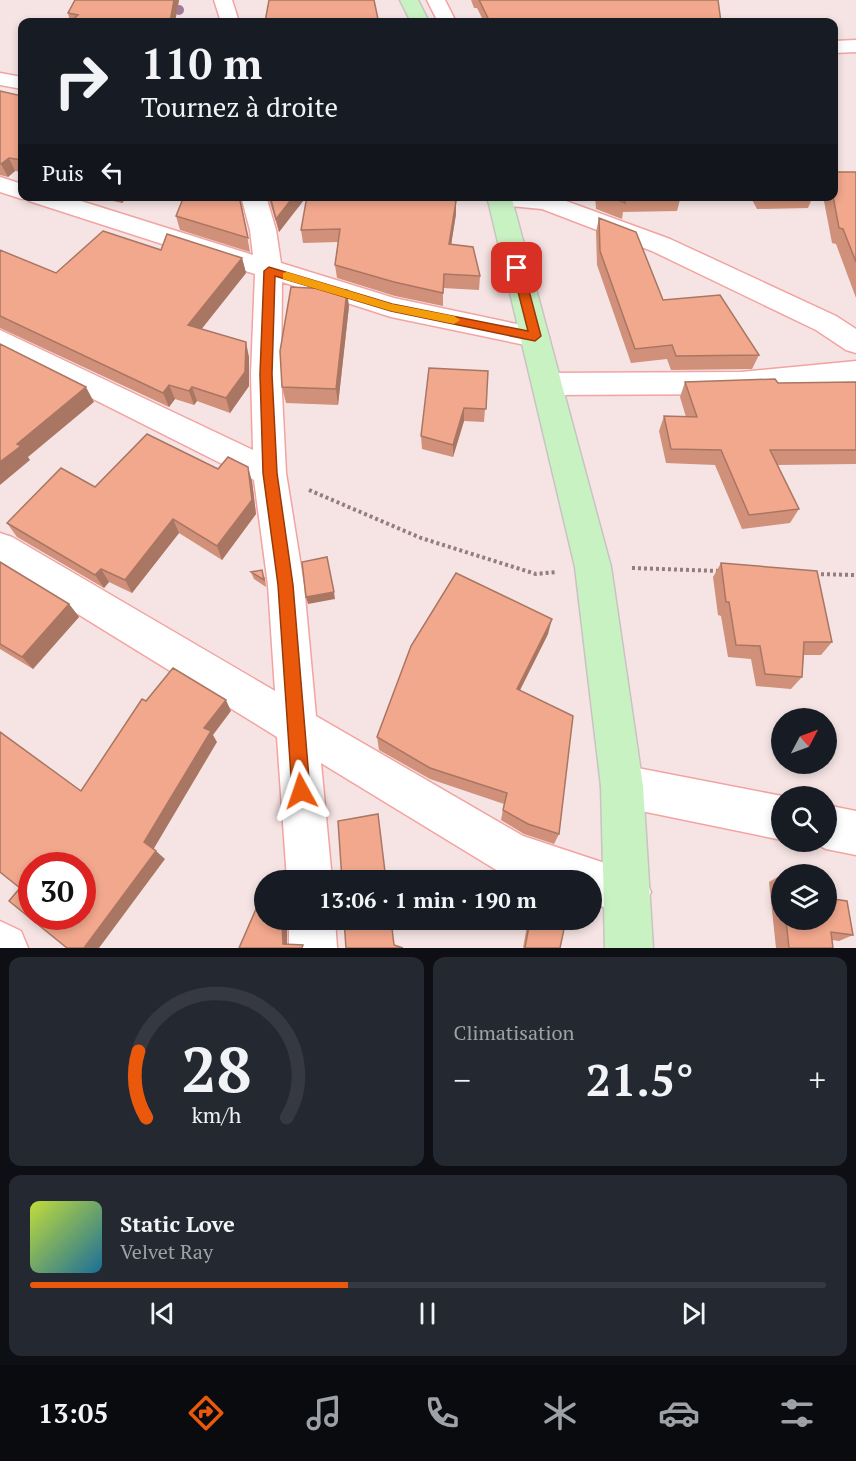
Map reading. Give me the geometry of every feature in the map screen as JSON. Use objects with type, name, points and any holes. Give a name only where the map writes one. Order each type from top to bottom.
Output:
[{"type":"main road","points":[[409,0],[418,18]]},
{"type":"main road","points":[[500,201],[593,567],[622,786],[629,948]]},
{"type":"street","points":[[223,0],[229,18]]},
{"type":"street","points":[[436,0],[445,18]]},
{"type":"street","points":[[838,47],[856,46]]},
{"type":"street","points":[[0,184],[18,191]]},
{"type":"street","points":[[53,201],[269,271],[391,307],[535,336]]},
{"type":"street","points":[[254,201],[263,230],[269,271],[266,374],[270,473],[286,585],[308,870]]},
{"type":"street","points":[[534,201],[546,202],[661,245],[826,323],[856,343]]},
{"type":"street","points":[[0,340],[270,473]]},
{"type":"street","points":[[548,384],[741,383],[856,372]]},
{"type":"street","points":[[0,548],[486,840],[514,855],[628,892]]},
{"type":"street","points":[[622,786],[771,816]]},
{"type":"street","points":[[837,829],[856,833]]},
{"type":"street","points":[[312,930],[313,948]]},
{"type":"street","points":[[0,944],[4,948]]},
{"type":"path","points":[[270,473],[421,538],[537,574],[593,567],[724,571]]},
{"type":"path","points":[[808,574],[856,575]]},
{"type":"building","points":[[75,0],[174,0],[171,18],[75,18],[78,15],[68,13]]},
{"type":"building","points":[[269,0],[374,0],[378,18],[266,18]]},
{"type":"building","points":[[479,0],[718,0],[720,18],[488,18]]},
{"type":"building","points":[[0,91],[18,95],[18,159],[9,158],[0,163]]},
{"type":"building","points":[[838,172],[856,172],[856,262],[843,229],[839,228],[834,201],[838,201]]},
{"type":"building","points":[[182,201],[240,201],[248,238],[176,216]]},
{"type":"building","points":[[271,201],[290,201],[276,219]]},
{"type":"building","points":[[306,201],[456,201],[449,244],[473,247],[480,276],[444,274],[443,293],[394,282],[335,265],[340,229],[301,230]]},
{"type":"building","points":[[599,218],[636,232],[663,300],[720,295],[759,355],[676,356],[672,345],[635,349],[600,251]]},
{"type":"building","points":[[103,231],[161,250],[167,234],[242,258],[188,325],[246,342],[245,372],[226,398],[192,387],[189,391],[169,385],[163,393],[0,316],[0,250],[56,273]]},
{"type":"building","points":[[291,287],[347,290],[336,389],[282,387],[280,351]]},
{"type":"building","points":[[0,344],[86,387],[17,444],[21,446],[0,462]]},
{"type":"building","points":[[429,368],[488,371],[486,409],[464,408],[453,445],[421,436]]},
{"type":"building","points":[[775,379],[778,383],[856,382],[856,450],[770,450],[799,509],[749,515],[721,450],[671,449],[664,416],[697,417],[685,382]]},
{"type":"building","points":[[147,434],[218,469],[228,457],[248,467],[252,500],[217,546],[173,519],[125,580],[101,569],[95,575],[7,523],[61,468],[95,487]]},
{"type":"building","points":[[327,557],[334,592],[306,597],[302,562]]},
{"type":"building","points":[[0,562],[69,604],[22,657],[0,644]]},
{"type":"building","points":[[721,563],[817,571],[832,642],[804,642],[802,677],[765,674],[760,646],[736,645],[729,602],[726,602]]},
{"type":"building","points":[[262,570],[264,580],[251,572]]},
{"type":"building","points":[[456,573],[552,619],[517,689],[573,716],[559,834],[528,824],[503,810],[507,793],[430,768],[377,737],[411,646]]},
{"type":"building","points":[[173,668],[226,700],[204,728],[211,731],[144,842],[156,851],[84,948],[67,948],[45,930],[96,930],[96,852],[18,852],[18,886],[0,872],[0,732],[81,791],[142,699],[146,701]]},
{"type":"building","points":[[378,814],[385,870],[341,870],[338,821]]},
{"type":"building","points":[[18,890],[18,908],[9,901]]},
{"type":"building","points":[[837,900],[847,901],[853,935],[831,932],[833,948],[789,948],[787,930],[837,930]]},
{"type":"building","points":[[254,914],[254,930],[282,930],[283,944],[303,945],[302,948],[239,948]]},
{"type":"building","points":[[345,930],[392,930],[394,945],[403,948],[346,948]]},
{"type":"building","points":[[528,930],[564,930],[560,948],[525,948]]},
{"type":"slow traffic","points":[[287,276],[391,307],[454,320]]},
{"type":"route","points":[[301,791],[286,585],[270,473],[266,374],[269,271],[391,307],[535,336],[517,268]]}]
